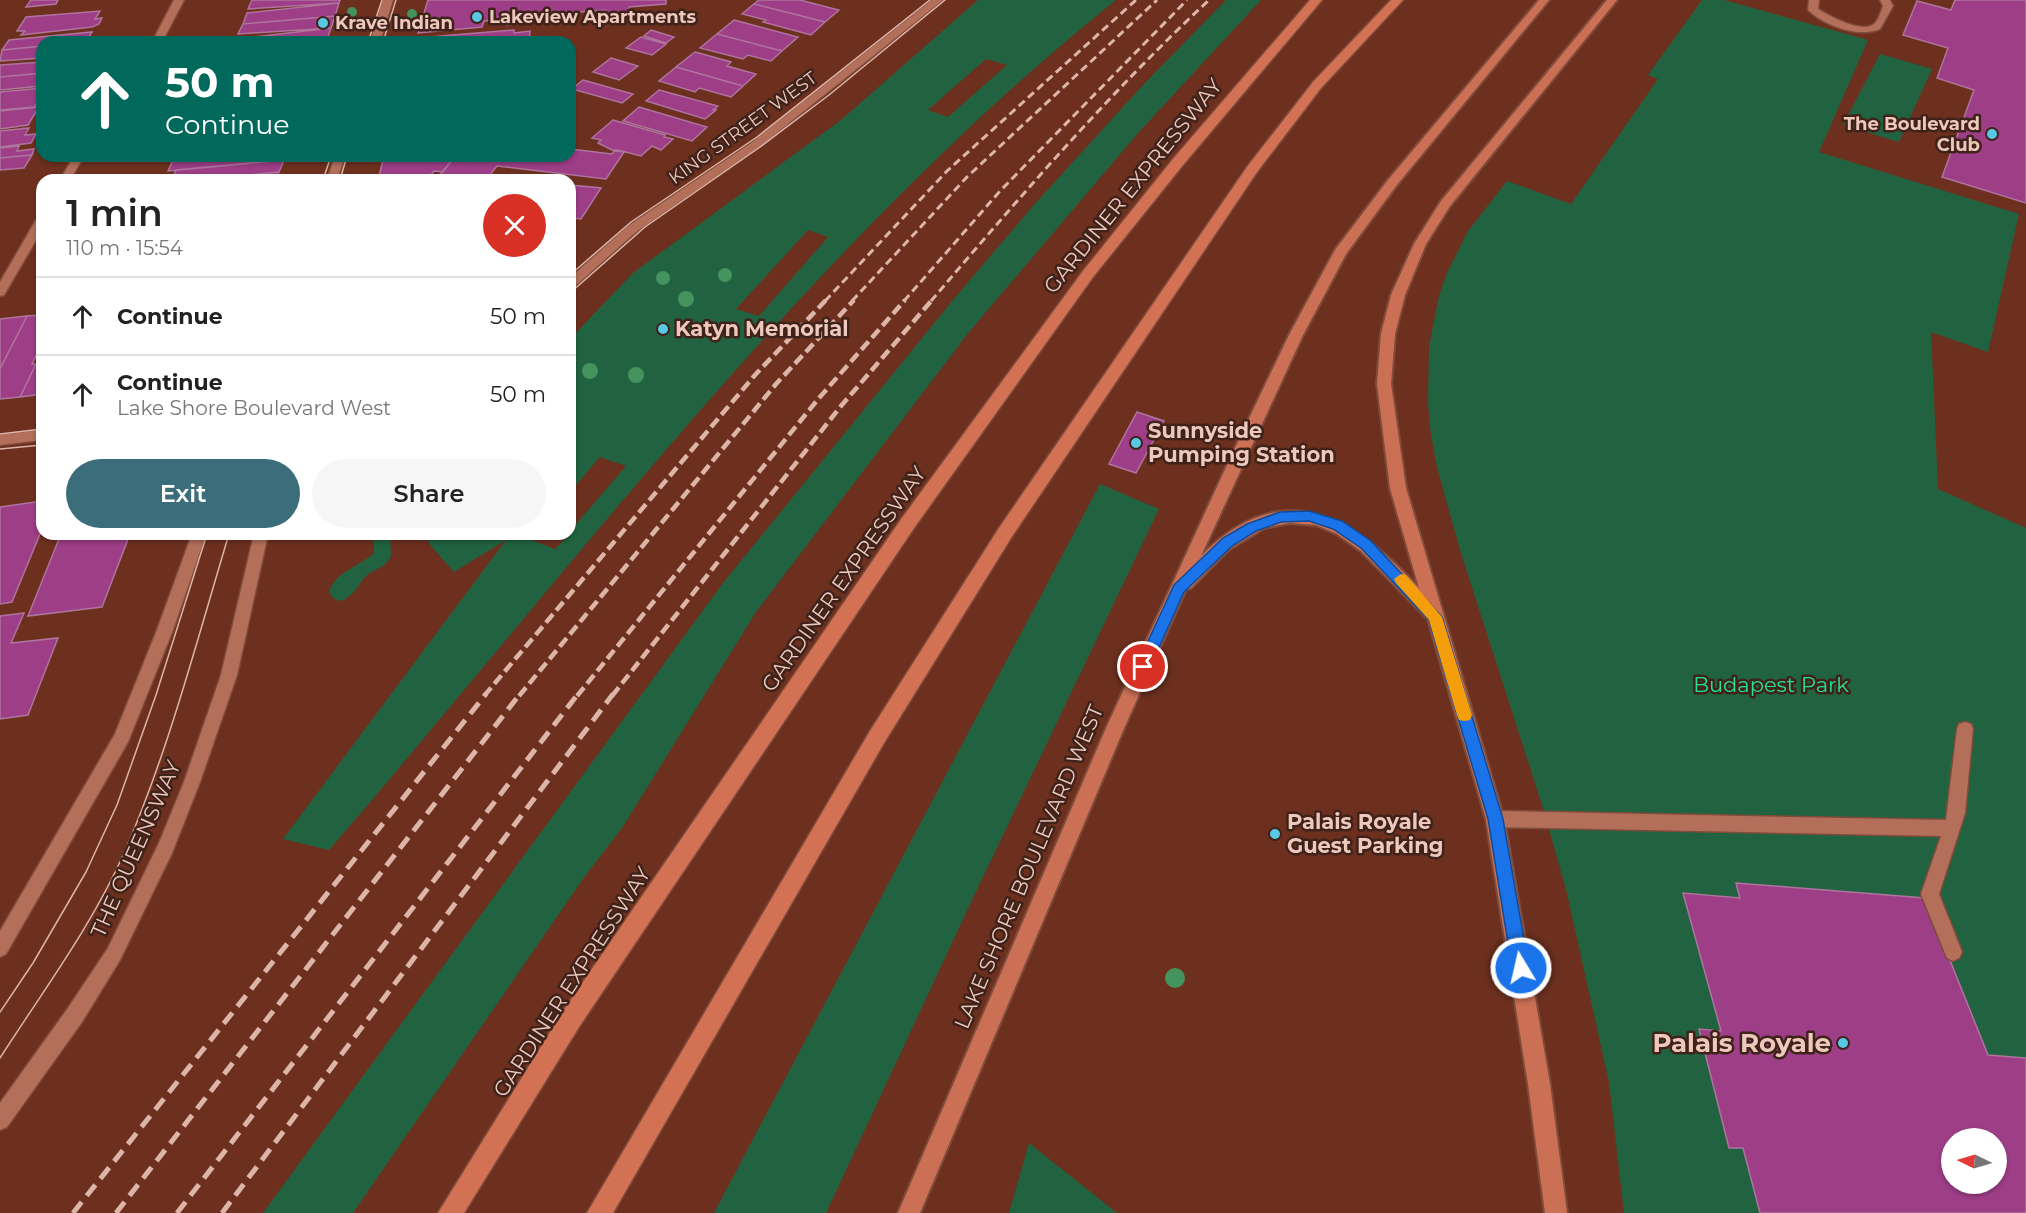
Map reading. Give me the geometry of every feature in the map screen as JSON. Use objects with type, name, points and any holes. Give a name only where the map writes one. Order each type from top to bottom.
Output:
[{"type":"highway","name":"GARDINER EXPRESSWAY","points":[[450,1213],[571,1019],[908,523],[1088,274],[1178,162],[1316,0]]},
{"type":"highway","points":[[599,1213],[877,737],[1005,533],[1252,170],[1317,85],[1397,0]]},
{"type":"highway","name":"LAKE SHORE BOULEVARD WEST","points":[[909,1213],[1116,726],[1296,334],[1340,253],[1392,183],[1544,0]]},
{"type":"highway","points":[[1556,1213],[1537,1072],[1495,819],[1398,488],[1384,384],[1388,334],[1398,295],[1420,244],[1445,204],[1612,0]]},
{"type":"highway","points":[[1179,589],[1227,542],[1251,527],[1280,517],[1309,516],[1337,525],[1366,545],[1436,617]]},
{"type":"main road","points":[[160,36],[178,0]]},
{"type":"main road","points":[[377,36],[388,0]]},
{"type":"main road","name":"KING STREET WEST","points":[[576,279],[632,229],[755,145],[938,0]]},
{"type":"main road","points":[[1814,0],[1813,9],[1823,17],[1838,24],[1872,29],[1879,26],[1888,6],[1885,0]]},
{"type":"main road","points":[[0,292],[36,230]]},
{"type":"main road","points":[[0,440],[36,436]]},
{"type":"main road","points":[[0,948],[122,736],[161,640],[197,540]]},
{"type":"main road","name":"THE QUEENSWAY","points":[[0,1120],[75,1015],[114,954],[166,848],[192,782],[229,675],[260,540]]},
{"type":"main road","points":[[1953,952],[1930,894],[1953,828],[1961,791],[1965,729]]},
{"type":"main road","points":[[1495,819],[1953,828]]},
{"type":"main road","points":[[919,1191],[919,1213]]},
{"type":"green space","points":[[978,0],[1116,0],[1006,94],[901,194],[801,298],[609,517],[329,850],[283,839],[506,540],[532,540],[555,549],[564,540],[576,540],[576,524],[626,466],[600,457],[576,485],[576,333],[633,273],[841,120]],"holes":[[[986,59],[1007,65],[948,117],[928,110]],[[808,230],[828,237],[759,316],[736,309]]]},
{"type":"green space","points":[[1226,0],[1261,0],[1139,132],[969,332],[756,612],[622,828],[585,876],[353,1213],[263,1213],[723,583],[953,300],[1033,206],[1143,85]]},
{"type":"green space","name":"Budapest Park","points":[[1702,0],[1724,0],[1868,40],[1819,152],[2019,214],[1988,352],[1931,332],[1938,489],[2026,528],[2026,1213],[1624,1213],[1609,1082],[1566,889],[1542,805],[1460,550],[1437,467],[1428,404],[1429,347],[1439,296],[1447,273],[1468,231],[1507,181],[1571,204],[1658,79],[1648,75]]},
{"type":"green space","points":[[1880,54],[1932,69],[1899,142],[1843,125]]},
{"type":"green space","points":[[1100,484],[1159,509],[972,900],[826,1213],[714,1213]]},
{"type":"green space","points":[[372,540],[390,540],[389,560],[368,574],[349,597],[341,601],[334,599],[329,592],[332,585],[342,574],[374,553],[374,542]]},
{"type":"green space","points":[[428,540],[506,540],[454,572]]},
{"type":"green space","points":[[1029,1143],[1117,1213],[1009,1213]]},
{"type":"building","points":[[31,0],[58,0],[56,4],[26,7]]},
{"type":"building","points":[[252,0],[340,0],[339,3],[248,9]]},
{"type":"building","name":"Lakeview Apartments","points":[[428,0],[666,0],[666,4],[629,7],[629,14],[604,16],[605,10],[532,16],[531,23],[506,25],[507,19],[484,21],[482,27],[418,33]]},
{"type":"building","points":[[759,0],[800,0],[839,10],[825,22],[754,4]]},
{"type":"building","name":"The Boulevard Club","points":[[1955,0],[2026,0],[2026,203],[1942,177],[1974,90],[1937,78],[1948,48],[1903,35],[1917,1],[1951,10]]},
{"type":"building","points":[[339,3],[335,16],[243,24],[247,13]]},
{"type":"building","points":[[754,4],[825,22],[811,35],[742,14]]},
{"type":"building","points":[[100,11],[95,19],[102,18],[99,24],[92,27],[21,35],[25,31],[17,31],[26,17]]},
{"type":"building","points":[[335,16],[331,28],[238,34],[243,24]]},
{"type":"building","points":[[734,20],[798,37],[782,51],[717,34]]},
{"type":"building","points":[[331,28],[328,36],[262,36]]},
{"type":"building","points":[[514,30],[514,33],[530,31],[530,36],[441,36]]},
{"type":"building","points":[[651,30],[674,37],[666,43],[644,36]]},
{"type":"building","points":[[92,32],[90,36],[50,36]]},
{"type":"building","points":[[717,34],[782,51],[771,61],[748,55],[743,59],[700,48]]},
{"type":"building","points":[[36,37],[36,47],[2,50],[9,40]]},
{"type":"building","points":[[641,37],[666,44],[652,55],[626,48]]},
{"type":"building","points":[[36,47],[36,58],[0,61],[2,50]]},
{"type":"building","points":[[695,52],[731,62],[727,66],[756,74],[743,86],[676,67]]},
{"type":"building","points":[[611,58],[638,66],[619,80],[593,72]]},
{"type":"building","points":[[36,62],[36,74],[0,77],[0,65]]},
{"type":"building","points":[[676,67],[743,86],[731,97],[699,88],[695,92],[659,81]]},
{"type":"building","points":[[36,74],[36,87],[0,90],[0,77]]},
{"type":"building","points":[[583,80],[633,94],[622,103],[576,90],[576,86]]},
{"type":"building","points":[[36,89],[36,104],[34,107],[0,110],[0,92]]},
{"type":"building","points":[[659,90],[718,106],[705,119],[646,101]]},
{"type":"building","points":[[36,107],[36,112],[28,125],[0,129],[0,111]]},
{"type":"building","points":[[639,107],[707,127],[692,141],[623,121]]},
{"type":"building","points":[[613,120],[673,139],[661,150],[652,146],[641,156],[612,150],[598,143],[601,140],[592,138]]},
{"type":"building","points":[[29,128],[25,135],[36,134],[31,143],[0,147],[0,131]]},
{"type":"building","points":[[19,146],[17,151],[34,149],[32,155],[0,158],[0,148]]},
{"type":"building","points":[[576,150],[612,154],[614,151],[624,152],[606,179],[497,166],[491,174],[441,174],[450,162],[576,162]]},
{"type":"building","points":[[32,155],[24,168],[0,170],[0,158]]},
{"type":"building","points":[[172,162],[263,162],[168,171]]},
{"type":"building","points":[[283,162],[279,172],[259,174],[174,174],[176,170]]},
{"type":"building","points":[[382,162],[450,162],[443,172],[434,171],[432,174],[380,174]]},
{"type":"building","points":[[576,186],[601,188],[581,219],[576,218]]},
{"type":"building","points":[[36,315],[36,356],[32,364],[36,364],[20,397],[0,399],[0,369],[27,316]]},
{"type":"building","points":[[27,316],[0,369],[0,319]]},
{"type":"building","points":[[36,364],[36,395],[20,397]]},
{"type":"building","name":"Sunnyside Pumping Station","points":[[1137,412],[1164,421],[1136,473],[1109,464]]},
{"type":"building","points":[[36,502],[37,540],[12,602],[0,604],[0,507]]},
{"type":"building","points":[[59,540],[128,540],[102,607],[28,616]]},
{"type":"building","points":[[24,613],[11,643],[58,638],[28,715],[0,719],[0,616]]},
{"type":"building","name":"Palais Royale","points":[[1736,883],[1925,898],[1988,1055],[2026,1058],[2026,1213],[1760,1213],[1743,1148],[1729,1148],[1699,1029],[1721,1031],[1683,893],[1740,898]]},
{"type":"tram line","points":[[370,36],[382,0]]},
{"type":"tram line","points":[[385,36],[396,0]]},
{"type":"tram line","points":[[576,270],[631,222],[757,137],[930,0]]},
{"type":"tram line","points":[[576,288],[645,227],[760,147],[829,95],[945,0]]},
{"type":"tram line","points":[[325,174],[329,162]]},
{"type":"tram line","points":[[342,174],[345,162]]},
{"type":"tram line","points":[[0,434],[36,430]]},
{"type":"tram line","points":[[0,449],[36,446]]},
{"type":"tram line","points":[[0,1012],[33,963],[86,872],[117,805],[156,695],[205,540]]},
{"type":"tram line","points":[[0,1058],[83,931],[125,851],[169,734],[227,540]]},
{"type":"railway","points":[[825,301],[947,171],[1136,0]]},
{"type":"railway","points":[[852,301],[967,177],[1157,0]]},
{"type":"railway","points":[[904,301],[1000,191],[1187,0]]},
{"type":"railway","points":[[931,301],[1100,109],[1209,0]]},
{"type":"railway","points":[[484,696],[755,375],[826,300]]},
{"type":"railway","points":[[519,696],[776,384],[854,300]]},
{"type":"railway","points":[[577,696],[819,398],[905,300]]},
{"type":"railway","points":[[612,696],[841,406],[932,300]]},
{"type":"railway","points":[[73,1213],[486,694]]},
{"type":"railway","points":[[116,1213],[520,694]]},
{"type":"railway","points":[[177,1213],[578,694]]},
{"type":"railway","points":[[222,1213],[613,694]]},
{"type":"slow traffic","points":[[1401,579],[1436,617],[1464,715]]},
{"type":"place","name":"Lakeview Apartments","points":[[477,17]]},
{"type":"place","name":"Krave Indian","points":[[323,23]]},
{"type":"place","name":"The Boulevard Club","points":[[1992,134]]},
{"type":"place","name":"Katyn Memorial","points":[[663,329]]},
{"type":"place","name":"Sunnyside Pumping Station","points":[[1136,443]]},
{"type":"place","name":"Palais Royale Guest Parking","points":[[1275,834]]},
{"type":"place","name":"Palais Royale","points":[[1843,1043]]},
{"type":"route","points":[[1143,667],[1179,589],[1227,542],[1251,527],[1293,515],[1324,520],[1351,533],[1390,567],[1436,617],[1495,819],[1521,968]]}]
